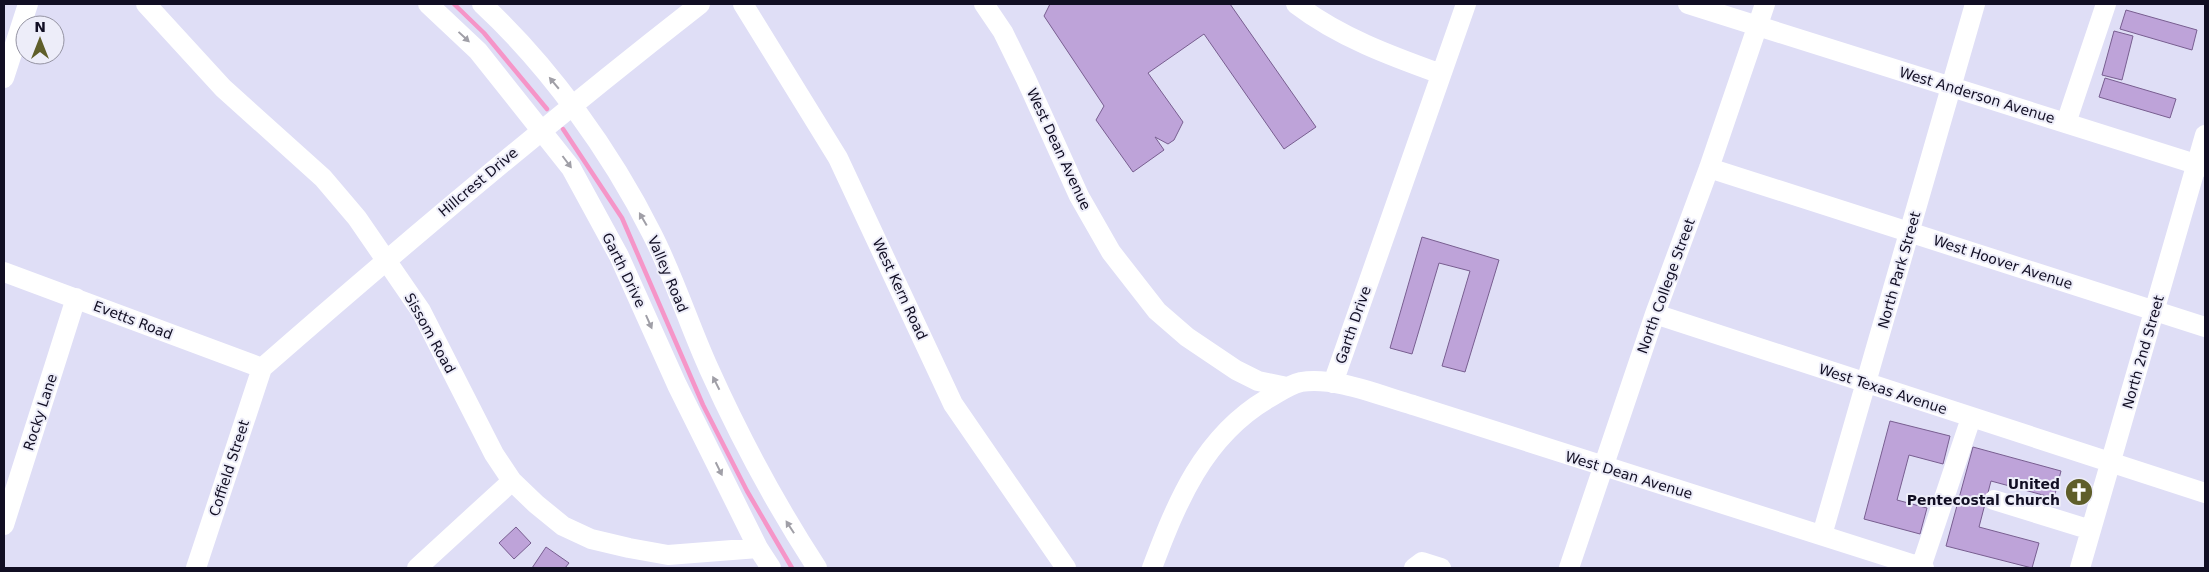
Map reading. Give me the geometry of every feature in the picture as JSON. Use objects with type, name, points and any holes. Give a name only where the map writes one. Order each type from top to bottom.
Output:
[{"type":"street","points":[[4,78],[28,4]]},
{"type":"street","name":"Sissom Road","points":[[146,4],[223,88],[323,178],[357,218],[421,311],[494,454],[512,481],[563,526],[591,539],[668,555],[758,548]]},
{"type":"street","name":"Garth Drive","points":[[428,4],[478,50],[571,168],[620,256],[678,385],[758,548],[771,568]]},
{"type":"street","name":"Valley Road","points":[[482,4],[501,21],[572,104],[598,142],[652,234],[709,370],[781,513],[817,568]]},
{"type":"street","name":"Hillcrest Drive","points":[[262,368],[386,260],[572,104],[700,4]]},
{"type":"street","name":"West Kern Road","points":[[744,4],[838,158],[954,404],[1066,568]]},
{"type":"street","name":"West Dean Avenue","points":[[984,4],[1003,32],[1079,196],[1111,252],[1157,311],[1187,337],[1236,370],[1258,382],[1287,387]]},
{"type":"street","points":[[1296,4],[1340,31],[1382,53],[1441,74]]},
{"type":"street","name":"Garth Drive","points":[[1333,383],[1466,4]]},
{"type":"street","name":"North College Street","points":[[1569,568],[1655,314],[1709,168],[1765,4]]},
{"type":"street","name":"North Park Street","points":[[1822,535],[1975,4]]},
{"type":"street","points":[[2066,123],[2106,4]]},
{"type":"street","name":"West Anderson Avenue","points":[[1700,6],[1756,26],[2201,166]]},
{"type":"street","name":"North 2nd Street","points":[[2080,568],[2155,311],[2201,166],[2205,135]]},
{"type":"street","name":"West Hoover Avenue","points":[[1709,168],[2205,327]]},
{"type":"street","name":"Evetts Road","points":[[4,272],[262,368]]},
{"type":"street","name":"Rocky Lane","points":[[4,525],[76,298]]},
{"type":"street","name":"West Texas Avenue","points":[[1655,314],[2110,464],[2205,493]]},
{"type":"street","name":"Coffield Street","points":[[196,568],[262,368]]},
{"type":"street","points":[[1152,568],[1182,493],[1206,454],[1233,423],[1257,405],[1287,387],[1302,382],[1333,383]]},
{"type":"street","name":"West Dean Avenue","points":[[1333,383],[1412,405],[1923,568]]},
{"type":"street","points":[[1923,568],[1971,418]]},
{"type":"street","points":[[417,568],[512,481]]},
{"type":"street","points":[[1994,500],[2091,530]]},
{"type":"street","points":[[1414,568],[1422,562],[1441,568]]},
{"type":"building","points":[[1050,4],[1230,4],[1316,127],[1284,149],[1204,34],[1148,73],[1183,122],[1174,140],[1168,144],[1155,137],[1164,150],[1133,172],[1096,120],[1104,106],[1044,16]]},
{"type":"building","points":[[2126,10],[2197,30],[2192,50],[2120,29]]},
{"type":"building","points":[[2114,31],[2133,36],[2122,80],[2102,75]]},
{"type":"building","points":[[2105,78],[2176,99],[2170,118],[2099,97]]},
{"type":"building","points":[[1422,237],[1499,260],[1465,372],[1442,366],[1470,271],[1439,263],[1412,354],[1390,348]]},
{"type":"building","points":[[1890,421],[1950,436],[1943,464],[1909,455],[1897,500],[1927,508],[1920,534],[1864,519]]},
{"type":"building","points":[[1973,447],[2061,471],[2054,498],[1991,481],[1979,527],[2039,543],[2032,568],[1946,546]]},
{"type":"building","points":[[516,527],[531,543],[514,559],[499,543]]},
{"type":"building","points":[[546,547],[569,563],[565,568],[532,568]]},
{"type":"waterway","points":[[454,4],[484,33],[547,109]]},
{"type":"waterway","points":[[563,129],[622,218],[703,405],[747,491],[792,568]]},
{"type":"place","name":"United Pentecostal Church","points":[[2079,492]]}]
